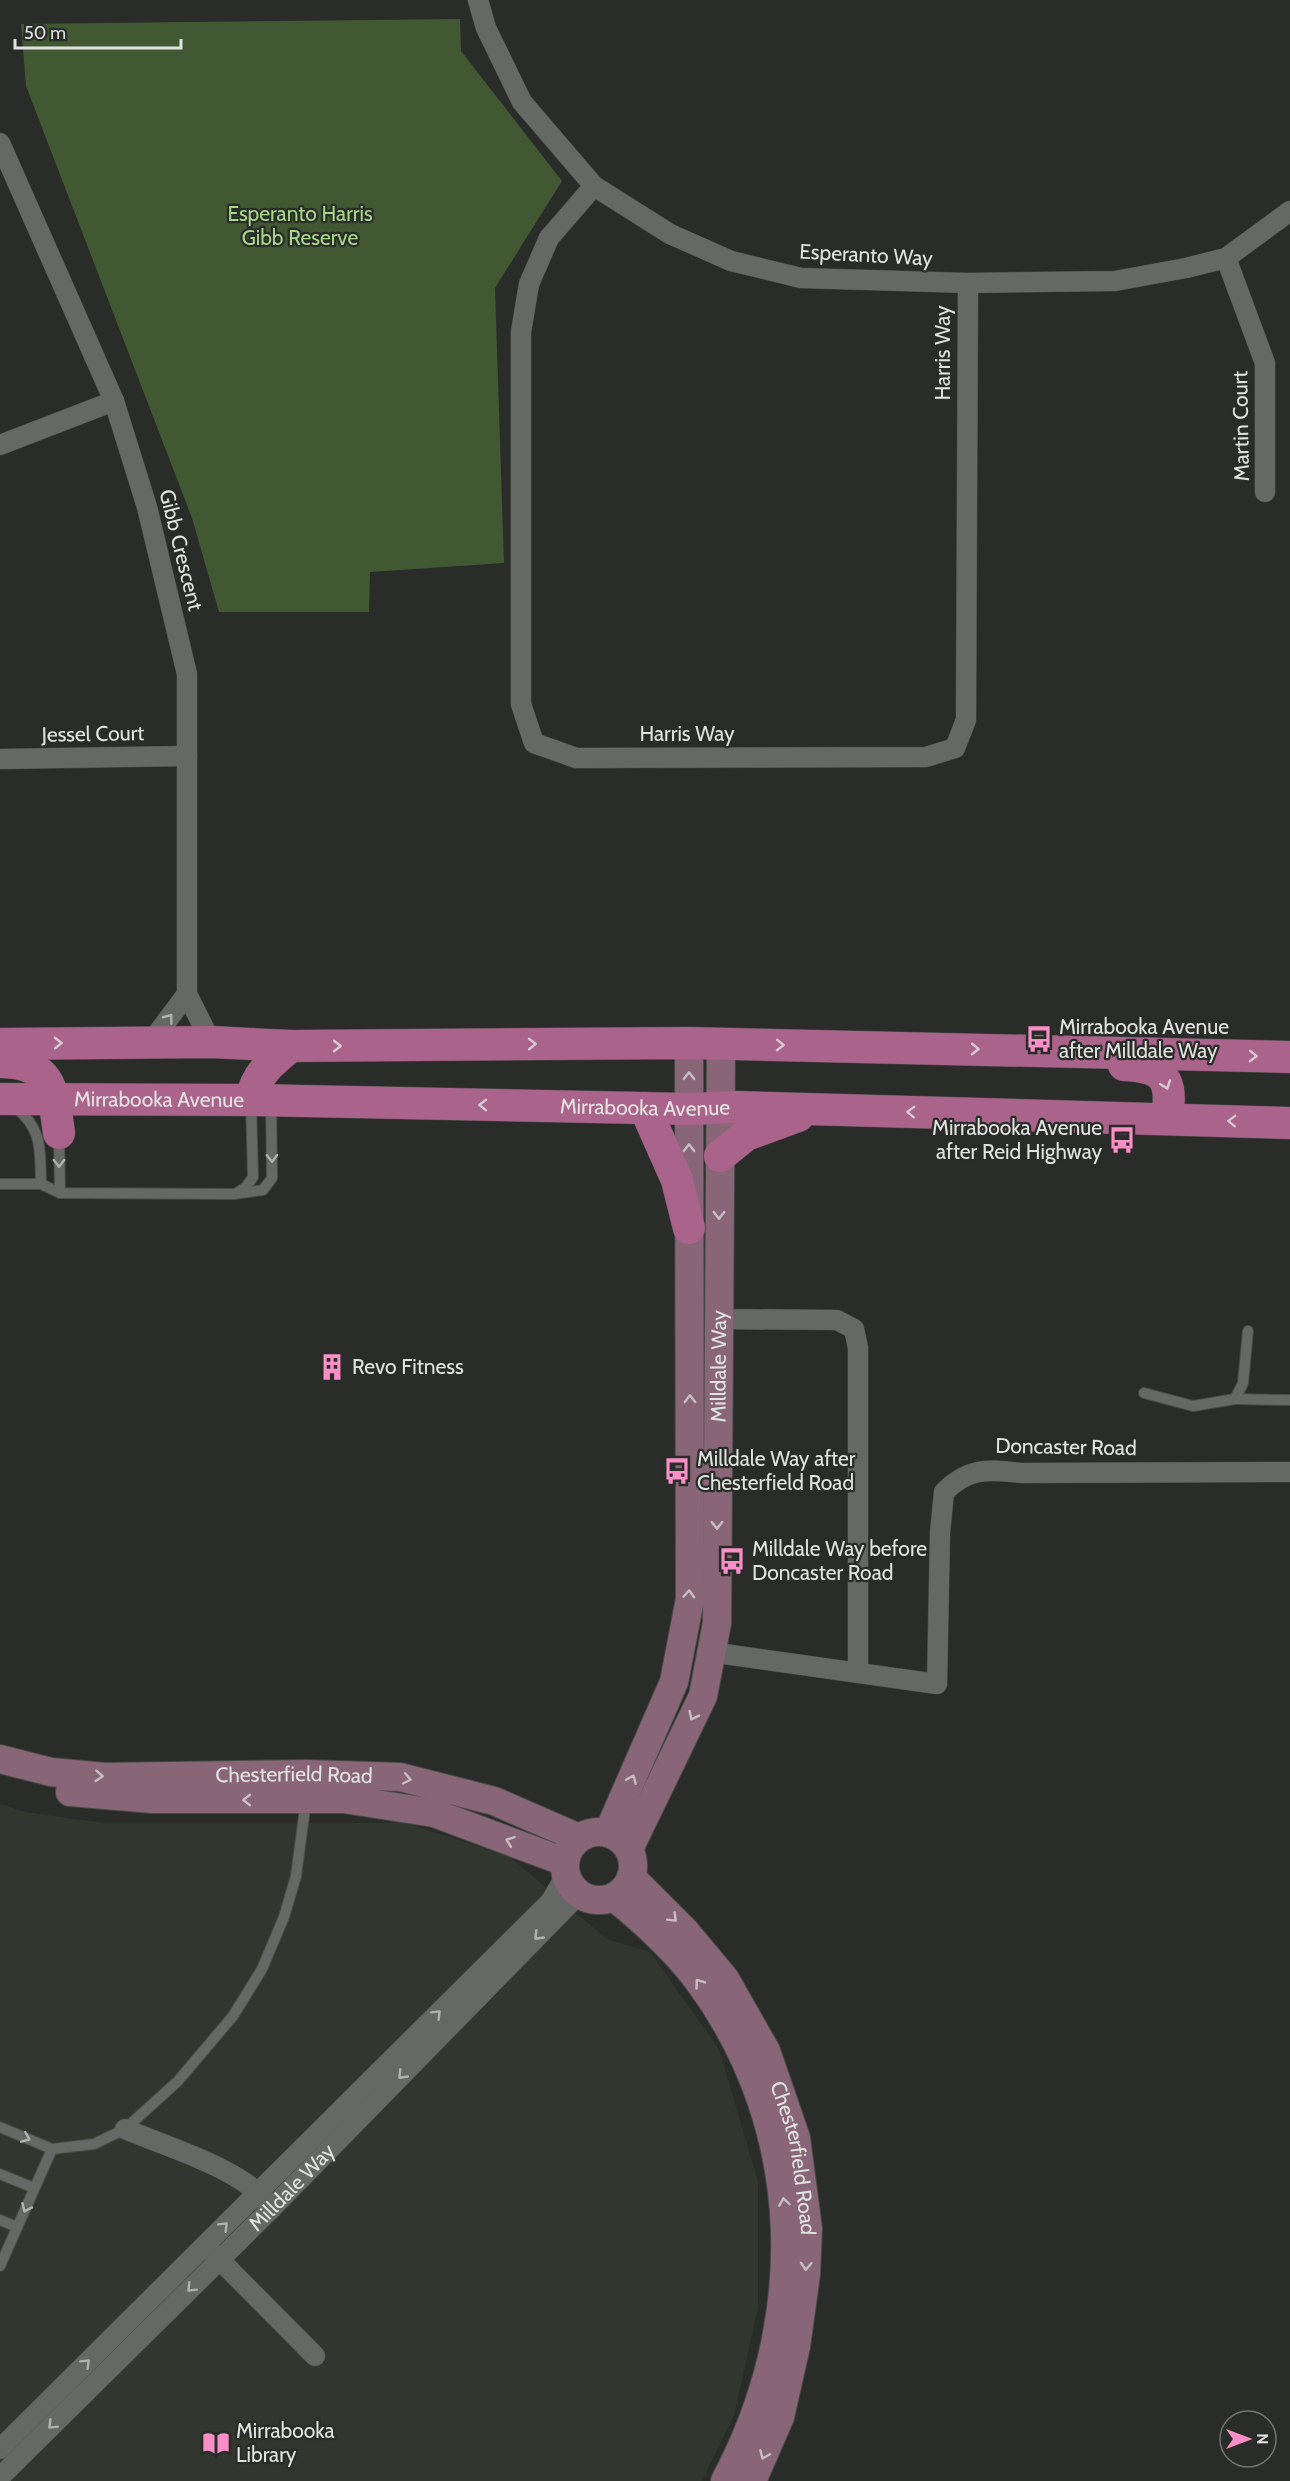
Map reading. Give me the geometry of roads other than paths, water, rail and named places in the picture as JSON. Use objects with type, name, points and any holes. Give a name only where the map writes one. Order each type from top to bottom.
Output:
[{"type":"main road","points":[[0,1044],[211,1041],[291,1046],[689,1043],[1290,1056]]},
{"type":"main road","points":[[261,1100],[254,1084],[263,1070],[291,1046]]},
{"type":"main road","points":[[1013,1050],[1078,1062],[1144,1066],[1156,1070],[1164,1077],[1169,1089],[1167,1119]]},
{"type":"main road","points":[[0,1062],[25,1063],[38,1071],[68,1111]]},
{"type":"main road","name":"Mirrabooka Avenue","points":[[2,1099],[68,1111],[261,1100],[689,1109],[720,1107],[1290,1123]]},
{"type":"main road","points":[[645,1108],[676,1180],[689,1228]]},
{"type":"main road","points":[[720,1156],[749,1134],[826,1110]]},
{"type":"street","name":"Esperanto Way","points":[[477,0],[486,28],[522,102],[594,186],[670,234],[731,261],[801,278],[968,283],[1115,281],[1226,258],[1290,211]]},
{"type":"street","name":"Gibb Crescent","points":[[0,144],[114,401],[147,507],[187,674],[187,994],[211,1041]]},
{"type":"street","name":"Harris Way","points":[[594,186],[549,238],[529,284],[521,332],[521,704],[534,743],[576,758],[926,757],[955,748],[966,720],[968,283]]},
{"type":"street","name":"Martin Court","points":[[1226,258],[1265,363],[1265,492]]},
{"type":"street","points":[[0,445],[114,401]]},
{"type":"street","name":"Jessel Court","points":[[0,759],[187,756]]},
{"type":"street","points":[[151,1042],[187,994]]},
{"type":"street","name":"Milldale Way","points":[[619,1841],[674,1682],[690,1599],[689,1043]]},
{"type":"street","name":"Milldale Way","points":[[619,1841],[703,1696],[717,1623],[721,1044]]},
{"type":"street","points":[[718,1319],[837,1320],[854,1329],[858,1348],[858,1672]]},
{"type":"street","name":"Doncaster Road","points":[[710,1652],[937,1684],[940,1533],[944,1492],[958,1478],[984,1470],[1023,1473],[1290,1472]]},
{"type":"street","name":"Chesterfield Road","points":[[0,1760],[51,1772],[105,1777],[306,1787],[344,1798],[434,1813],[570,1877]]},
{"type":"street","name":"Chesterfield Road","points":[[0,1778],[17,1784],[106,1797],[244,1801],[306,1787],[400,1777],[494,1801],[579,1838]]},
{"type":"street","points":[[598,1831],[619,1841],[633,1862],[623,1887],[603,1900],[570,1877],[569,1848],[579,1838],[598,1831]]},
{"type":"street","name":"Milldale Way","points":[[0,2449],[551,1901],[570,1877]]},
{"type":"street","name":"Milldale Way","points":[[0,2477],[272,2208],[570,1877]]},
{"type":"street","name":"Chesterfield Road","points":[[623,1887],[692,1939],[726,1979],[735,2018],[766,2051],[796,2138],[808,2229],[806,2274],[796,2346],[725,2481]]},
{"type":"street","points":[[125,2129],[238,2177],[258,2192],[272,2208]]},
{"type":"street","points":[[205,2245],[315,2356]]},
{"type":"street","name":"Chesterfield Road","points":[[752,2481],[780,2417],[778,2377]]},
{"type":"lane","points":[[2,1099],[32,1125],[40,1140],[41,1184]]},
{"type":"lane","points":[[0,1184],[41,1184],[60,1193],[234,1194],[263,1190],[272,1178],[261,1100]]},
{"type":"lane","points":[[234,1194],[246,1187],[253,1177],[261,1100]]},
{"type":"lane","points":[[60,1193],[68,1111]]},
{"type":"lane","points":[[1235,1399],[1243,1383],[1248,1331]]},
{"type":"lane","points":[[1144,1393],[1193,1406],[1235,1399],[1290,1400]]},
{"type":"lane","points":[[0,2127],[52,2149],[94,2144],[125,2129],[178,2081],[233,2016],[262,1969],[284,1917],[296,1876],[306,1787]]},
{"type":"lane","points":[[0,2265],[52,2149]]},
{"type":"lane","points":[[0,2174],[34,2188]]},
{"type":"lane","points":[[0,2220],[17,2227]]},
{"type":"place","name":"Mirrabooka Avenue after Milldale Way","points":[[1039,1039]]},
{"type":"place","name":"Mirrabooka Avenue after Reid Highway","points":[[1122,1140]]},
{"type":"place","name":"Revo Fitness","points":[[332,1367]]},
{"type":"place","name":"Milldale Way after Chesterfield Road","points":[[677,1471]]},
{"type":"place","name":"Milldale Way before Doncaster Road","points":[[732,1561]]},
{"type":"place","name":"Mirrabooka Library","points":[[216,2443]]},
{"type":"park label","name":"Esperanto Harris Gibb Reserve","points":[[300,226]]}]
